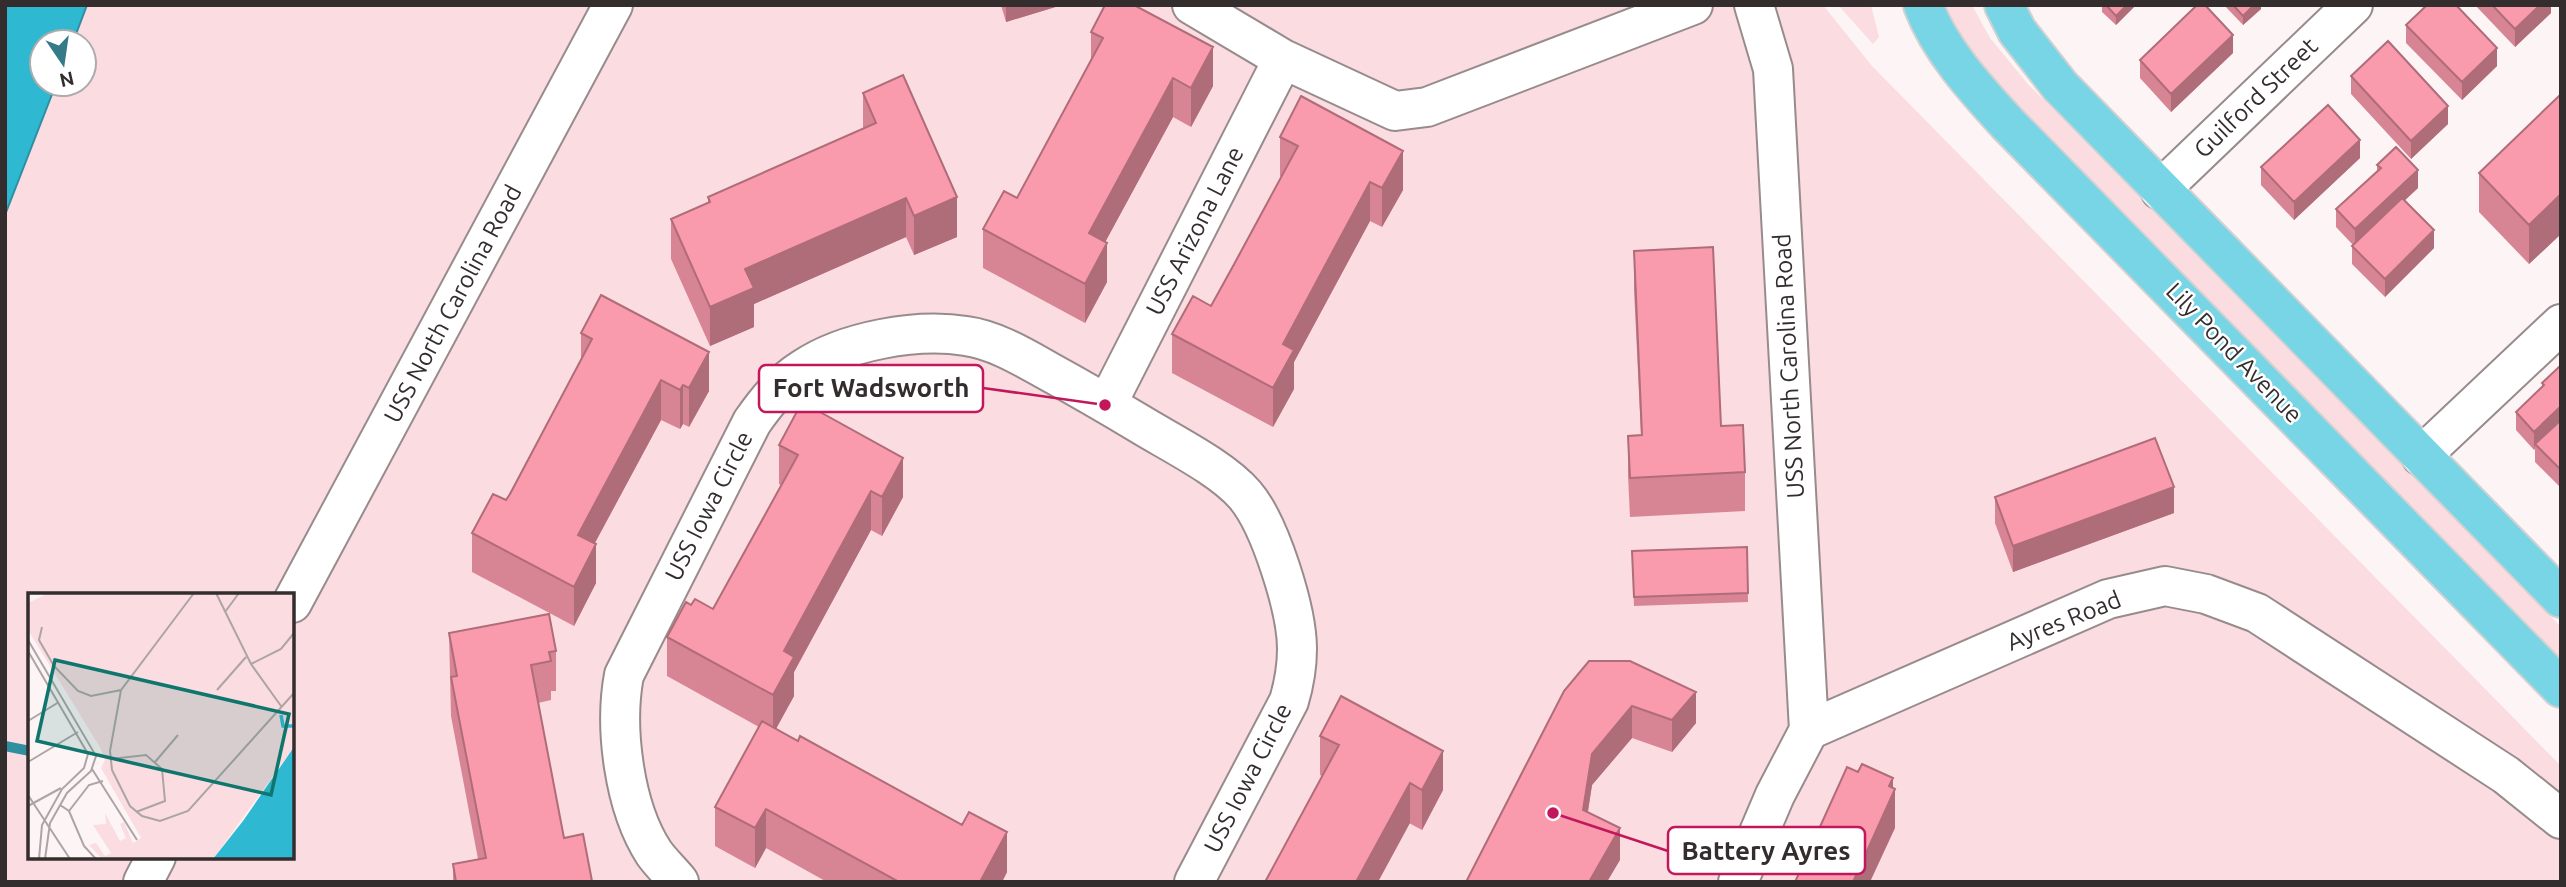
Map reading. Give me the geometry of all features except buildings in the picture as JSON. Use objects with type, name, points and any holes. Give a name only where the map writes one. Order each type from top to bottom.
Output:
[{"type":"main road","name":"Lily Pond Avenue","points":[[1923,5],[1958,65],[1999,115],[2561,688]]},
{"type":"main road","points":[[2004,5],[2017,31],[2046,69],[2160,190],[2561,598]]},
{"type":"street","name":"USS North Carolina Road","points":[[294,599],[613,5]]},
{"type":"street","points":[[1192,5],[1283,59],[1395,111],[1427,107],[1693,5]]},
{"type":"street","name":"USS North Carolina Road","points":[[1754,5],[1773,69],[1808,730]]},
{"type":"street","name":"Guilford Street","points":[[2160,190],[2353,5]]},
{"type":"street","name":"USS Arizona Lane","points":[[1107,404],[1283,59]]},
{"type":"street","points":[[2421,456],[2561,324]]},
{"type":"street","name":"USS Iowa Circle","points":[[679,882],[654,853],[635,810],[619,720],[624,675],[752,422],[767,400],[803,368],[828,356],[874,341],[921,334],[967,336],[999,346],[1107,404],[1224,475],[1245,494],[1269,536],[1294,624],[1296,671],[1289,701],[1194,882]]},
{"type":"street","name":"Ayres Road","points":[[1808,730],[2108,599],[2165,586],[2206,594],[2257,613],[2506,775],[2561,819]]},
{"type":"street","points":[[1738,882],[1775,795],[1808,730]]},
{"type":"street","points":[[143,882],[155,859]]},
{"type":"shaded area","points":[[87,5],[1823,5],[1872,66],[2561,766],[2561,882],[5,882],[5,215],[51,98],[98,98],[98,28],[78,28]]},
{"type":"shaded area","points":[[1838,5],[1871,5],[1879,37],[1873,44]]},
{"type":"shaded area","points":[[1944,5],[1972,5],[1990,38],[2027,83],[2561,627],[2561,665],[2106,202],[1974,59]]},
{"type":"water","points":[[5,5],[87,5],[78,28],[28,28],[28,98],[51,98],[5,215]]},
{"type":"waterway","points":[[5,746],[28,751]]},
{"type":"place","name":"Fort Wadsworth","points":[[1105,405]]},
{"type":"place","name":"Battery Ayres","points":[[1553,813]]}]
